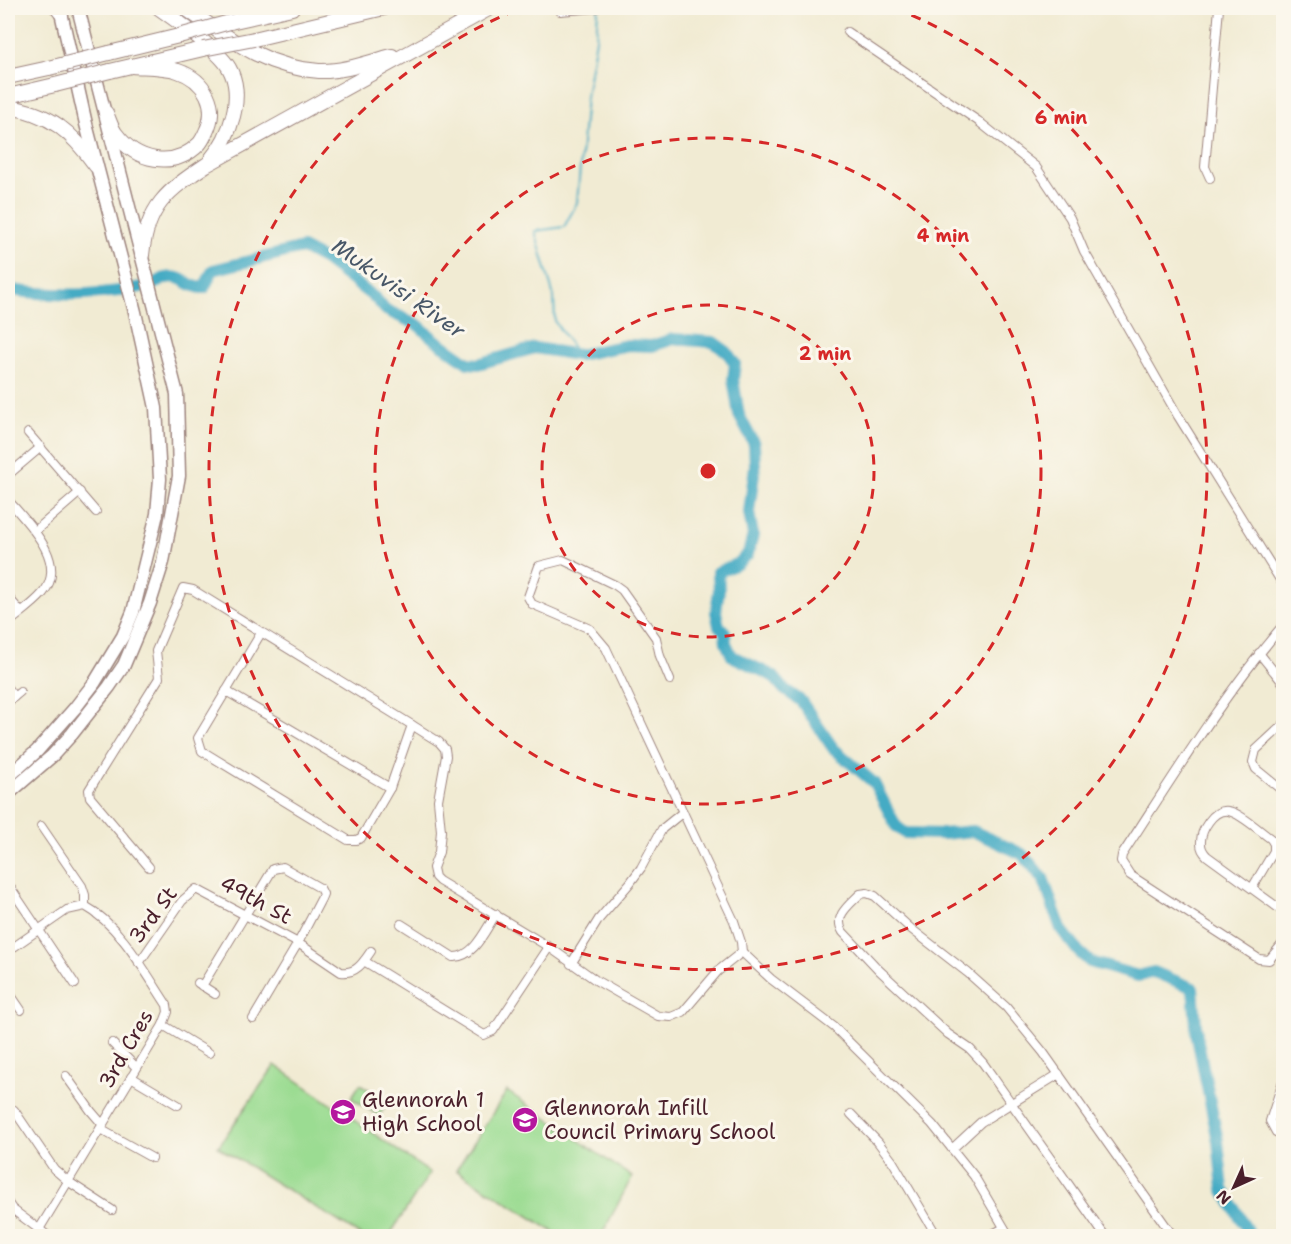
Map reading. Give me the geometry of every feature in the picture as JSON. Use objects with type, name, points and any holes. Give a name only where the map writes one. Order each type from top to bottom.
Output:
[{"type":"highway","points":[[159,8],[212,50],[230,69],[237,106],[221,148],[206,165]]},
{"type":"highway","points":[[186,8],[242,48],[278,63],[319,71],[352,67],[414,50]]},
{"type":"highway","points":[[12,75],[49,68],[292,8]]},
{"type":"highway","points":[[8,96],[384,8]]},
{"type":"highway","points":[[142,255],[144,235],[160,202],[174,186],[206,165],[490,8]]},
{"type":"highway","points":[[106,113],[115,133],[135,153],[148,159],[163,160],[181,156],[200,143],[210,124],[211,103],[204,87],[193,78],[178,71],[160,67],[132,66]]},
{"type":"highway","points":[[8,107],[27,110],[49,119],[67,131],[83,147],[96,166]]},
{"type":"main road","points":[[8,794],[52,756],[78,727],[109,687],[135,641],[164,562],[179,476],[177,394],[78,8]]},
{"type":"main road","points":[[8,777],[58,729],[95,682],[123,636],[133,612],[157,514],[160,479],[156,408],[135,312],[96,166],[59,9]]},
{"type":"street","points":[[560,8],[560,11],[597,8]]},
{"type":"street","points":[[1210,178],[1205,167],[1219,8]]},
{"type":"street","points":[[847,32],[978,121],[1036,167],[1070,218],[1084,251],[1178,416],[1284,585]]},
{"type":"street","points":[[28,433],[96,513]]},
{"type":"street","points":[[8,475],[41,447]]},
{"type":"street","points":[[35,531],[80,492]]},
{"type":"street","points":[[8,500],[35,531],[52,568],[50,584],[43,594],[8,623]]},
{"type":"street","points":[[670,680],[660,656],[656,638],[622,590],[563,560],[539,566],[528,597],[532,603],[590,628],[606,648],[734,921],[742,952],[771,979],[834,1027],[932,1124],[974,1176],[1009,1236]]},
{"type":"street","points":[[149,867],[90,797],[89,790],[159,678],[156,651],[183,588],[193,590],[446,748],[438,800],[441,831],[439,852],[433,868],[433,873],[439,881],[496,914],[549,947],[571,964],[658,1016],[671,1017],[682,1012],[718,971],[742,952]]},
{"type":"street","points":[[8,597],[21,612]]},
{"type":"street","points":[[1284,624],[1259,653],[1173,777],[1122,855],[1121,861],[1130,875],[1259,959],[1269,960],[1284,942]]},
{"type":"street","points":[[261,633],[198,738],[202,750],[348,840],[361,838],[390,788],[412,725]]},
{"type":"street","points":[[1259,653],[1284,684]]},
{"type":"street","points":[[8,689],[14,697]]},
{"type":"street","points":[[226,691],[390,788]]},
{"type":"street","points":[[1284,724],[1253,755],[1256,769],[1284,792]]},
{"type":"street","points":[[1252,888],[1274,851],[1274,844],[1271,839],[1239,815],[1231,811],[1220,812],[1208,823],[1200,844],[1203,851],[1207,856],[1284,912]]},
{"type":"street","points":[[571,964],[599,919],[641,868],[662,828],[682,812]]},
{"type":"street","points":[[8,951],[67,910],[85,906],[86,895],[82,886],[41,825]]},
{"type":"street","points":[[215,994],[200,985],[273,869],[283,867],[320,888],[323,894],[298,943],[253,1019]]},
{"type":"street","points":[[8,884],[75,984]]},
{"type":"street","name":"49th St","points":[[196,889],[298,943],[341,972],[349,973],[364,961]]},
{"type":"street","name":"3rd St","points":[[139,963],[182,901],[196,889]]},
{"type":"street","points":[[1105,1236],[984,1063],[970,1049],[948,1034],[879,970],[843,932],[838,920],[860,894],[867,893],[875,896],[910,928],[968,973],[998,1000],[1043,1052],[1173,1236]]},
{"type":"street","name":"3rd Cres","points":[[37,1233],[136,1067],[164,1025],[168,1012],[167,1005],[139,963],[105,919],[85,906]]},
{"type":"street","points":[[401,924],[453,957],[461,958],[470,953],[496,914]]},
{"type":"street","points":[[371,951],[364,961],[484,1035],[493,1031],[549,947]]},
{"type":"street","points":[[8,991],[21,1010]]},
{"type":"street","points":[[164,1025],[209,1053]]},
{"type":"street","points":[[112,1043],[136,1067]]},
{"type":"street","points":[[952,1149],[981,1122],[1059,1074]]},
{"type":"street","points":[[66,1076],[102,1127],[152,1158]]},
{"type":"street","points":[[131,1077],[178,1105]]},
{"type":"street","points":[[1284,1078],[1270,1121],[1271,1127],[1284,1137]]},
{"type":"street","points":[[14,1110],[54,1168],[69,1182],[112,1210]]},
{"type":"street","points":[[850,1114],[878,1142],[893,1162],[937,1236]]},
{"type":"street","points":[[8,1203],[37,1233],[48,1236]]},
{"type":"street","points":[[989,1236],[1004,1228]]},
{"type":"green space","points":[[275,1065],[430,1173],[389,1236],[362,1236],[218,1147]]},
{"type":"green space","points":[[360,1084],[388,1102],[379,1116],[351,1098]]},
{"type":"green space","points":[[507,1091],[632,1177],[601,1236],[560,1236],[456,1170]]},
{"type":"waterway","points":[[578,355],[555,322],[554,297],[535,231],[564,227],[577,203],[586,96],[596,39],[598,10]]},
{"type":"waterway","name":"Mukuvisi River","points":[[8,288],[47,294],[101,293],[136,288],[172,277],[204,288],[213,270],[302,248],[325,260],[375,298],[386,310],[418,325],[468,363],[478,364],[535,348],[578,355],[628,345],[652,346],[673,339],[713,342],[727,352],[735,364],[733,379],[739,415],[754,444],[755,466],[749,512],[753,535],[748,554],[737,564],[718,572],[719,590],[716,612],[719,626],[725,632],[726,643],[732,656],[773,676],[784,689],[801,701],[833,748],[874,783],[896,826],[905,833],[943,834],[973,831],[1022,854],[1043,878],[1061,929],[1090,962],[1138,976],[1154,972],[1193,988],[1197,1037],[1218,1141],[1223,1189],[1251,1236]]},
{"type":"place","name":"Glennorah 1 High School","points":[[343,1112]]},
{"type":"place","name":"Glennorah Infill Council Primary School","points":[[525,1120]]}]
